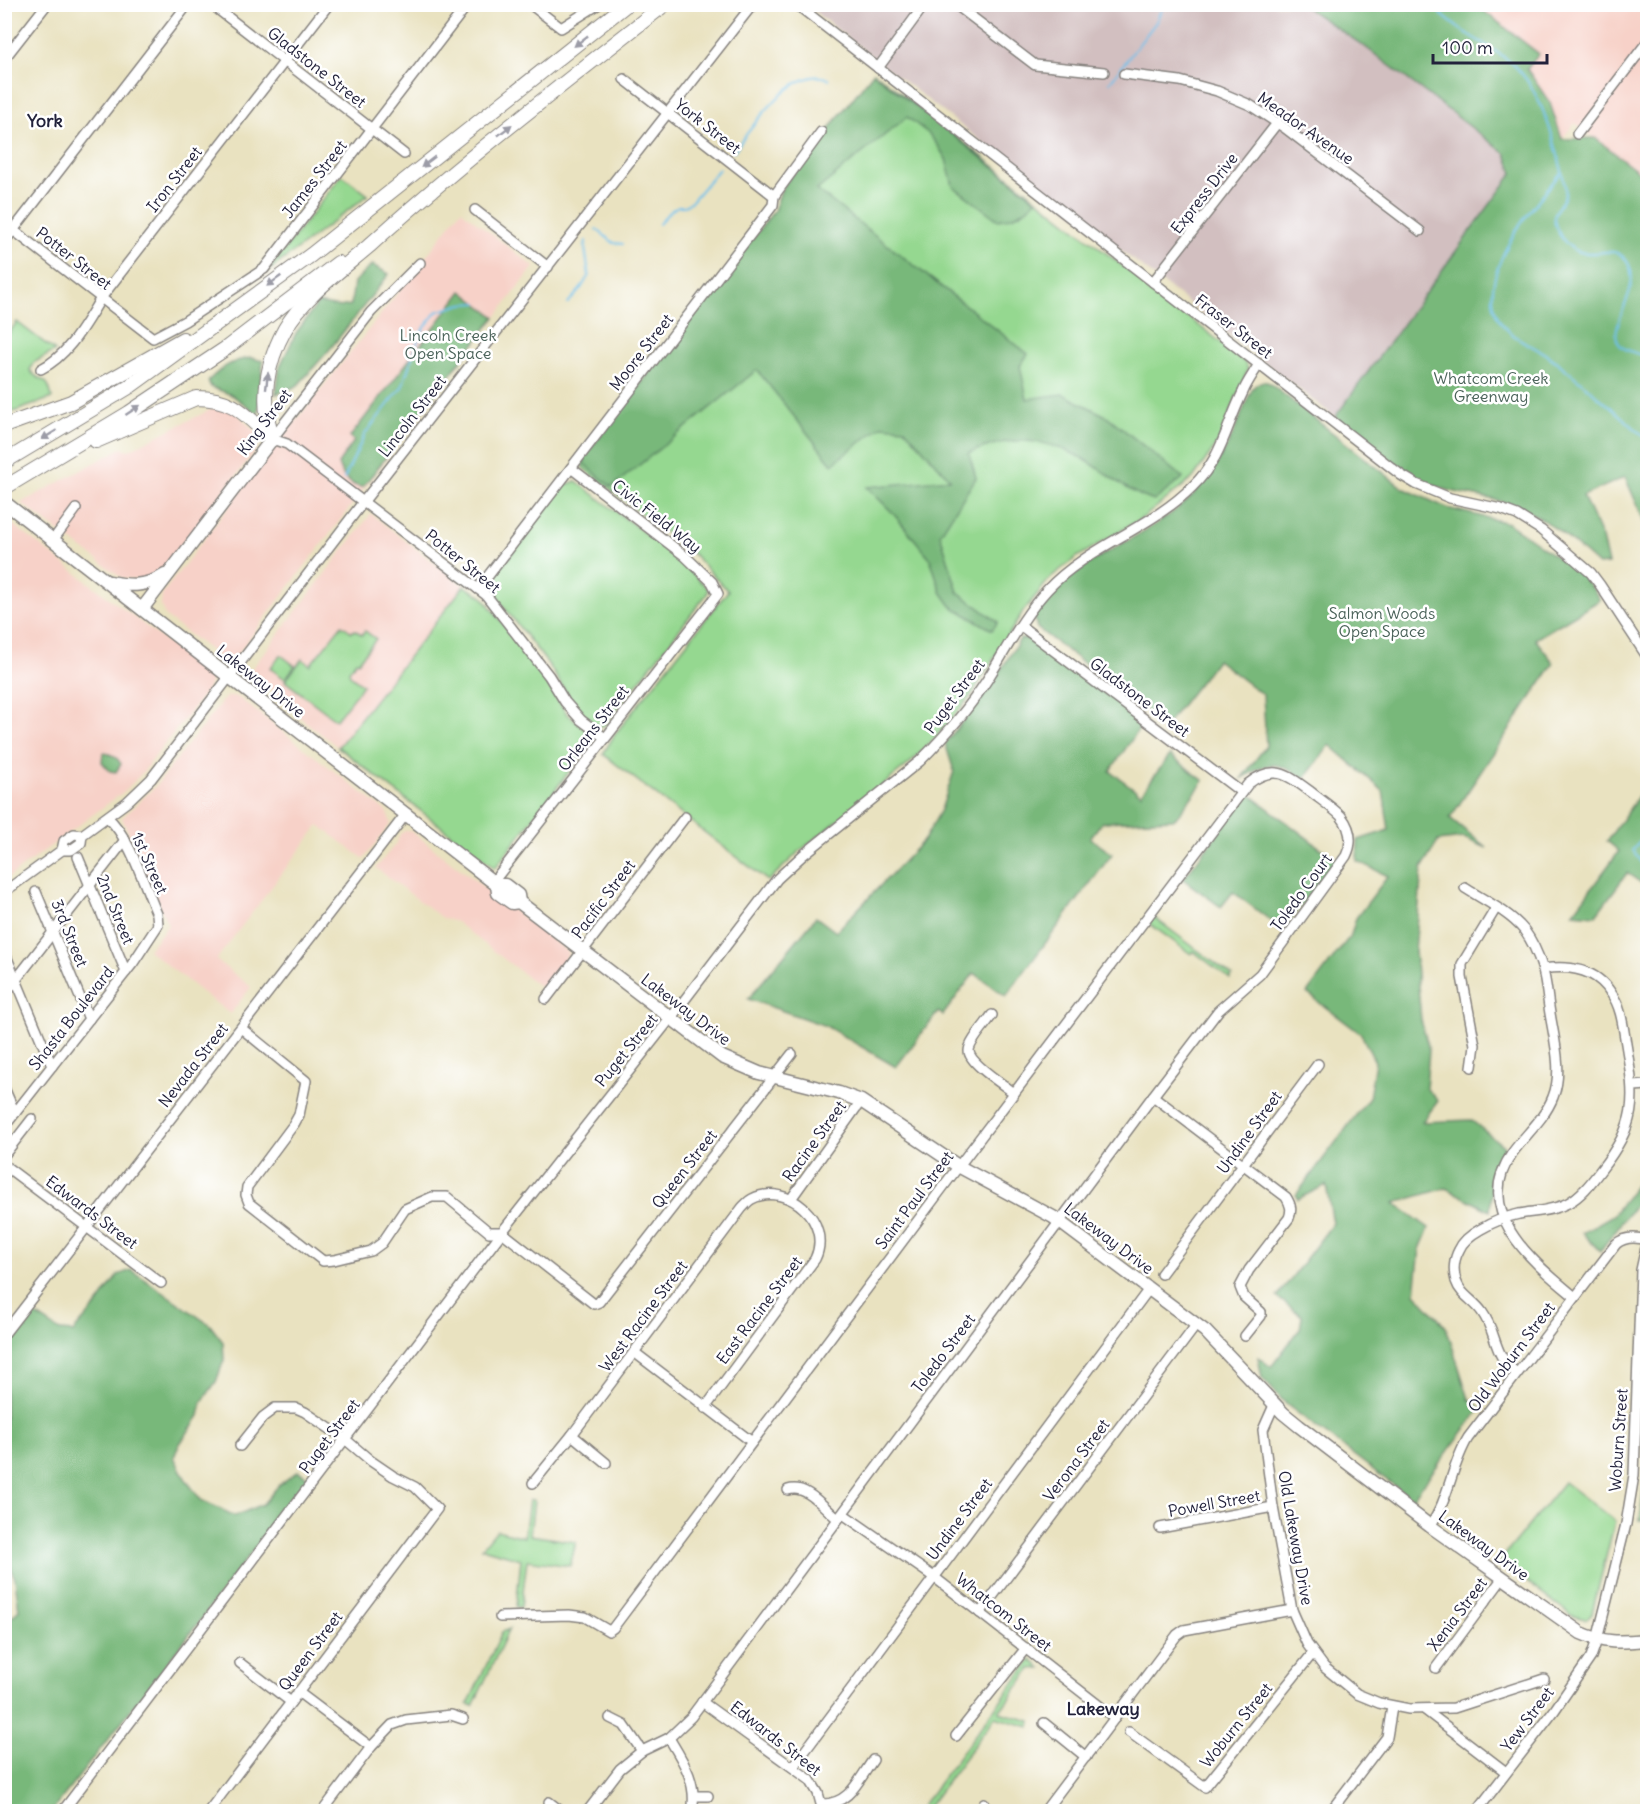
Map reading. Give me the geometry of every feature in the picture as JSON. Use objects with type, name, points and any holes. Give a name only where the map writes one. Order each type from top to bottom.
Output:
[{"type":"highway","points":[[4,462],[129,387],[311,255],[627,4]]},
{"type":"highway","points":[[272,439],[266,416],[267,382],[274,351],[285,328],[308,300],[456,169],[665,4]]},
{"type":"highway","points":[[5,488],[129,413],[225,349],[411,207]]},
{"type":"highway","points":[[4,426],[71,402],[254,296]]},
{"type":"highway","points":[[48,462],[196,398],[213,398],[229,402],[247,414],[272,439]]},
{"type":"main road","name":"King Street","points":[[142,609],[272,439]]},
{"type":"main road","name":"Lakeway Drive","points":[[4,502],[495,884],[505,885],[518,895],[519,902],[722,1057],[773,1078],[839,1093],[861,1101],[958,1166],[1060,1221],[1197,1324],[1299,1426],[1502,1579],[1581,1633],[1597,1641],[1647,1640]]},
{"type":"main road","points":[[107,582],[126,586],[148,584],[173,569]]},
{"type":"street","points":[[4,59],[47,4]]},
{"type":"street","points":[[4,242],[188,4]]},
{"type":"street","name":"Gladstone Street","points":[[210,4],[404,154]]},
{"type":"street","name":"Iron Street","points":[[41,369],[53,363],[77,336],[101,298],[329,4]]},
{"type":"street","name":"James Street","points":[[153,338],[185,321],[264,269],[468,4]]},
{"type":"street","points":[[530,4],[561,28],[599,4]]},
{"type":"street","name":"Lincoln Street","points":[[4,892],[62,850],[71,850],[81,843],[82,835],[127,802],[151,779],[363,502],[753,4]]},
{"type":"street","name":"Fraser Street","points":[[796,4],[1401,475],[1450,498],[1501,509],[1517,515],[1541,530],[1591,573],[1647,658]]},
{"type":"street","points":[[878,68],[926,4]]},
{"type":"street","points":[[955,4],[1035,65],[1104,72]]},
{"type":"street","points":[[1577,134],[1647,41]]},
{"type":"street","name":"Meador Avenue","points":[[1124,74],[1180,81],[1250,105],[1278,122],[1420,231]]},
{"type":"street","name":"York Street","points":[[624,79],[774,196]]},
{"type":"street","name":"Express Drive","points":[[1153,282],[1278,122]]},
{"type":"street","name":"Moore Street","points":[[478,589],[773,205],[774,196],[821,132]]},
{"type":"street","points":[[475,210],[548,267]]},
{"type":"street","name":"Potter Street","points":[[4,223],[153,338]]},
{"type":"street","name":"King Street","points":[[272,439],[371,312],[420,263]]},
{"type":"street","name":"Puget Street","points":[[62,1812],[502,1232],[784,872],[920,761],[951,728],[978,694],[1040,598],[1062,576],[1154,516],[1197,483],[1219,451],[1243,392],[1259,364]]},
{"type":"street","name":"Potter Street","points":[[272,439],[287,444],[486,595],[535,658],[565,702],[581,720],[605,738]]},
{"type":"street","name":"Civic Field Way","points":[[571,468],[685,556],[712,582],[718,594]]},
{"type":"street","points":[[53,540],[76,509]]},
{"type":"street","name":"Orleans Street","points":[[495,884],[718,594]]},
{"type":"street","name":"Gladstone Street","points":[[1021,626],[1241,792]]},
{"type":"street","name":"Toledo Court","points":[[1241,792],[1264,774],[1287,775],[1341,816],[1349,827],[1351,839],[1351,845],[1343,861],[1260,974],[1244,988]]},
{"type":"street","name":"Saint Paul Street","points":[[500,1617],[569,1615],[585,1617],[609,1631],[613,1628],[1241,792]]},
{"type":"street","name":"Nevada Street","points":[[4,1334],[406,814]]},
{"type":"street","name":"1st Street","points":[[107,817],[116,824],[125,840],[157,914],[158,925]]},
{"type":"street","name":"Pacific Street","points":[[546,999],[685,817]]},
{"type":"street","points":[[4,995],[125,840]]},
{"type":"street","name":"2nd Street","points":[[78,857],[126,972]]},
{"type":"street","points":[[1465,888],[1515,921],[1530,940],[1543,969],[1558,1063],[1557,1085],[1546,1111],[1513,1153],[1500,1176],[1498,1199],[1503,1218],[1528,1256],[1575,1297]]},
{"type":"street","name":"3rd Street","points":[[36,892],[89,1019]]},
{"type":"street","points":[[1472,1067],[1475,1045],[1462,977],[1462,964],[1496,908]]},
{"type":"street","name":"Shasta Boulevard","points":[[4,1127],[126,972],[158,925]]},
{"type":"street","points":[[4,951],[52,1066]]},
{"type":"street","points":[[1517,1373],[1502,1359],[1482,1310],[1460,1290],[1454,1270],[1459,1249],[1466,1240],[1492,1222],[1557,1208],[1581,1194],[1620,1143],[1630,1117],[1634,1086],[1621,1015],[1613,994],[1607,986],[1591,975],[1572,968],[1543,969]]},
{"type":"street","name":"Toledo Street","points":[[669,1738],[702,1702],[1152,1096],[1218,1011],[1244,988]]},
{"type":"street","points":[[992,1016],[971,1044],[969,1052],[972,1060],[1014,1093]]},
{"type":"street","points":[[241,1028],[306,1081],[299,1115],[248,1187],[246,1195],[249,1203],[282,1230],[323,1260],[334,1260],[371,1251],[381,1243],[405,1209],[432,1197],[447,1197],[489,1232],[502,1232]]},
{"type":"street","name":"Queen Street","points":[[502,1232],[594,1304],[599,1302],[792,1054]]},
{"type":"street","name":"Undine Street","points":[[1161,1274],[1318,1064]]},
{"type":"street","points":[[1634,1086],[1647,1084]]},
{"type":"street","points":[[4,1088],[15,1113]]},
{"type":"street","points":[[1152,1096],[1286,1197],[1290,1204],[1291,1211],[1288,1218],[1241,1283],[1241,1292],[1244,1297],[1261,1312],[1261,1316],[1245,1336]]},
{"type":"street","name":"Racine Street","points":[[791,1199],[861,1101]]},
{"type":"street","points":[[4,1155],[32,1119]]},
{"type":"street","name":"Edwards Street","points":[[4,1165],[161,1283]]},
{"type":"street","name":"West Racine Street","points":[[533,1483],[572,1435],[742,1208],[751,1199],[764,1195],[777,1195],[791,1199]]},
{"type":"street","name":"East Racine Street","points":[[705,1407],[815,1259],[820,1249],[818,1226],[810,1215],[791,1199]]},
{"type":"street","name":"Old Woburn Street","points":[[1430,1526],[1437,1517],[1463,1447],[1517,1373],[1618,1242],[1633,1237],[1647,1239]]},
{"type":"street","name":"Woburn Street","points":[[1597,1641],[1626,1524],[1634,1475],[1641,1270],[1647,1239]]},
{"type":"street","name":"Undine Street","points":[[793,1767],[1149,1289]]},
{"type":"street","name":"Verona Street","points":[[980,1613],[1197,1324]]},
{"type":"street","points":[[634,1352],[752,1442]]},
{"type":"street","name":"Old Lakeway Drive","points":[[1275,1403],[1263,1430],[1273,1508],[1292,1610],[1313,1653],[1324,1667],[1358,1694],[1392,1707],[1425,1710],[1454,1708],[1544,1679]]},
{"type":"street","points":[[240,1446],[263,1417],[275,1408],[285,1407],[305,1412],[345,1439]]},
{"type":"street","points":[[572,1435],[606,1463]]},
{"type":"street","name":"Queen Street","points":[[208,1812],[437,1509],[415,1487],[371,1461],[345,1439]]},
{"type":"street","name":"Whatcom Street","points":[[788,1490],[795,1488],[803,1490],[934,1577],[1115,1718]]},
{"type":"street","name":"Powell Street","points":[[1160,1528],[1273,1508]]},
{"type":"street","name":"Xenia Street","points":[[1436,1668],[1502,1579]]},
{"type":"street","points":[[1044,1812],[1177,1635],[1184,1630],[1292,1610]]},
{"type":"street","name":"Yew Street","points":[[1476,1812],[1554,1711],[1591,1657],[1597,1641]]},
{"type":"street","points":[[956,1736],[1026,1648]]},
{"type":"street","name":"Woburn Street","points":[[1129,1732],[1205,1787],[1313,1653]]},
{"type":"street","points":[[240,1663],[291,1702]]},
{"type":"street","points":[[298,1692],[370,1747]]},
{"type":"street","name":"Edwards Street","points":[[702,1702],[793,1767],[816,1788],[820,1808],[846,1797],[873,1760]]},
{"type":"street","points":[[1330,1812],[1387,1737],[1392,1707]]},
{"type":"street","points":[[1425,1710],[1506,1772]]},
{"type":"street","points":[[322,1812],[370,1747],[386,1730],[402,1721],[451,1715],[463,1719]]},
{"type":"street","points":[[610,1718],[624,1725],[642,1751]]},
{"type":"street","points":[[1044,1723],[1086,1757]]},
{"type":"street","points":[[587,1812],[611,1779],[642,1751],[669,1738],[686,1768],[694,1796],[692,1812]]},
{"type":"street","points":[[694,1796],[708,1796]]},
{"type":"street","points":[[549,1802],[562,1812]]},
{"type":"shaded area","points":[[1447,4],[1647,5],[1647,178],[1575,123],[1562,139],[1550,103]]},
{"type":"shaded area","points":[[806,5],[1300,5],[1364,46],[1506,154],[1513,173],[1335,417]]},
{"type":"shaded area","points":[[461,210],[534,267],[236,656],[229,661],[223,660],[166,617],[161,606],[162,594]]},
{"type":"shaded area","points":[[222,404],[233,409],[258,435],[259,442],[255,452],[165,566],[146,581],[122,578],[21,503],[122,448],[129,450]]},
{"type":"shaded area","points":[[371,514],[464,586],[338,747],[297,715],[289,704],[255,677],[251,670]]},
{"type":"shaded area","points":[[4,518],[206,672],[211,680],[207,690],[126,790],[5,880]]},
{"type":"shaded area","points":[[233,696],[239,698],[387,812],[391,823],[364,859],[319,825],[216,960],[251,987],[230,1014],[148,950],[168,925],[122,818],[155,787],[223,700]]},
{"type":"shaded area","points":[[411,831],[568,952],[567,957],[543,989],[456,922],[442,918],[376,868],[397,842],[400,834]]},
{"type":"green space","name":"Whatcom Creek Greenway","points":[[1302,5],[1476,5],[1539,54],[1527,69],[1550,103],[1562,139],[1595,138],[1647,178],[1647,527],[1625,477],[1583,496],[1602,538],[1608,564],[1598,565],[1550,525],[1517,506],[1450,491],[1415,477],[1335,417],[1513,173],[1506,154],[1364,46]]},
{"type":"green space","points":[[874,72],[1224,345],[1246,364],[1248,369],[1219,441],[1193,478],[1144,517],[1077,557],[1051,577],[1022,613],[970,697],[935,738],[909,764],[801,850],[768,881],[603,754],[615,734],[728,591],[693,554],[583,468],[581,461],[774,211],[782,188]]},
{"type":"green space","points":[[873,73],[1036,200],[1019,214],[998,220],[953,186],[946,159],[938,146],[929,134],[907,117],[817,190],[1028,354],[1020,366],[1027,399],[1063,394],[1108,417],[1183,478],[1154,501],[1127,488],[1083,459],[1063,449],[1041,443],[1013,441],[969,453],[976,478],[940,534],[958,592],[998,622],[992,630],[951,606],[941,592],[930,558],[892,512],[867,487],[950,479],[904,428],[882,426],[832,464],[757,370],[612,487],[584,464],[585,456],[774,211],[782,188]]},
{"type":"green space","points":[[342,175],[368,195],[266,273]]},
{"type":"green space","points":[[372,265],[389,274],[330,349],[297,386],[276,394],[280,366],[296,333],[318,303],[339,307],[351,305],[354,282]]},
{"type":"green space","name":"Lincoln Creek Open Space","points":[[462,291],[495,317],[363,487],[354,485],[344,476],[338,464],[354,441],[350,437]]},
{"type":"green space","points":[[17,322],[55,351],[33,363],[30,370],[48,385],[52,398],[5,415],[5,338]]},
{"type":"green space","points":[[251,358],[263,361],[258,414],[232,395],[211,387],[208,381],[227,365]]},
{"type":"green space","name":"Salmon Woods Open Space","points":[[1264,381],[1403,488],[1447,508],[1508,523],[1579,573],[1600,600],[1535,639],[1554,663],[1450,818],[1487,848],[1464,838],[1438,841],[1422,868],[1415,951],[1421,1020],[1429,1050],[1426,1088],[1438,1101],[1422,1122],[1471,1120],[1507,1149],[1493,1173],[1490,1211],[1446,1188],[1394,1203],[1429,1228],[1420,1249],[1415,1293],[1446,1327],[1469,1399],[1481,1408],[1412,1499],[1287,1405],[1262,1378],[1258,1357],[1271,1367],[1300,1329],[1302,1316],[1277,1297],[1333,1223],[1326,1185],[1298,1199],[1296,1195],[1369,1098],[1375,1062],[1361,1034],[1307,993],[1351,935],[1356,918],[1388,876],[1357,861],[1358,840],[1389,830],[1383,791],[1330,745],[1304,779],[1286,768],[1272,765],[1258,769],[1241,779],[1266,746],[1263,695],[1217,660],[1166,725],[1037,628],[1034,616],[1049,596],[1067,579],[1174,511],[1193,495],[1220,458],[1253,388]]},
{"type":"green space","points":[[576,481],[676,557],[708,589],[707,594],[604,726],[598,726],[578,711],[548,664],[496,597],[492,586],[494,575],[565,485]]},
{"type":"green space","points":[[464,586],[482,596],[542,675],[567,714],[591,732],[594,737],[495,868],[338,747]]},
{"type":"green space","points":[[342,625],[362,635],[365,631],[376,639],[349,671],[350,675],[363,685],[336,720],[285,681],[302,659],[310,665]]},
{"type":"green space","points":[[1031,638],[1144,722],[1110,771],[1141,794],[1170,755],[1204,781],[1175,819],[1102,822],[1090,838],[1112,854],[1006,996],[974,973],[943,1015],[938,1012],[896,1067],[826,1026],[748,999],[816,917],[836,932],[924,840],[941,810],[954,771],[945,743],[989,689],[1020,639]]},
{"type":"green space","points":[[281,655],[295,666],[285,679],[270,668]]},
{"type":"green space","points":[[103,753],[113,756],[121,764],[116,772],[110,771],[102,762]]},
{"type":"green space","points":[[1647,786],[1647,887],[1627,873],[1596,915],[1573,913],[1619,851],[1607,841]]},
{"type":"green space","points":[[1248,793],[1336,860],[1283,930],[1233,892],[1221,907],[1183,879]]},
{"type":"green space","points":[[1152,916],[1232,976],[1230,979],[1193,951],[1191,954],[1147,922]]},
{"type":"green space","points":[[1647,1170],[1647,1189],[1600,1251],[1582,1233],[1613,1215]]},
{"type":"green space","points":[[131,1270],[210,1325],[223,1342],[224,1360],[216,1382],[202,1402],[199,1416],[179,1445],[174,1457],[186,1480],[201,1500],[235,1516],[263,1504],[279,1485],[298,1471],[308,1477],[52,1811],[5,1811],[5,1623],[19,1610],[15,1579],[5,1550],[5,1352],[33,1313],[60,1331],[73,1332],[97,1305],[118,1275]]},
{"type":"green space","points":[[1647,1455],[1648,1520],[1640,1520]]},
{"type":"green space","points":[[1564,1482],[1615,1521],[1592,1613],[1586,1619],[1572,1616],[1500,1561]]},
{"type":"green space","points":[[529,1500],[534,1500],[530,1535],[576,1542],[570,1566],[527,1560],[521,1607],[516,1607],[521,1559],[482,1548],[497,1530],[524,1537]]},
{"type":"green space","points":[[509,1629],[473,1706],[468,1704],[502,1632]]},
{"type":"green space","points":[[1031,1660],[1041,1668],[1031,1669],[999,1712],[1031,1721],[1030,1727],[995,1717],[925,1811],[918,1811]]},
{"type":"waterway","points":[[1110,82],[1156,22],[1164,4]]},
{"type":"waterway","points":[[1429,4],[1458,28],[1506,59],[1526,79],[1548,124],[1565,186],[1564,199],[1555,213],[1555,226],[1569,246],[1579,252],[1615,252],[1622,256],[1629,265],[1632,276],[1631,287],[1616,331],[1617,340],[1625,349],[1648,357]]},
{"type":"waterway","points":[[733,152],[762,115],[788,89],[802,80],[816,77],[829,79]]},
{"type":"waterway","points":[[659,224],[669,212],[692,201],[719,169]]},
{"type":"waterway","points":[[1561,173],[1521,223],[1509,244],[1499,265],[1493,286],[1494,306],[1507,330],[1554,360],[1648,440]]},
{"type":"waterway","points":[[596,229],[614,243],[623,244]]},
{"type":"waterway","points":[[568,303],[580,290],[589,275],[586,241]]},
{"type":"waterway","points":[[344,479],[365,434],[402,387],[420,334],[436,312],[462,304],[478,303]]},
{"type":"waterway","points":[[1648,830],[1633,850],[1648,873]]},
{"type":"district","name":"York","points":[[45,120]]},
{"type":"district","name":"Lakeway","points":[[1103,1708]]}]
